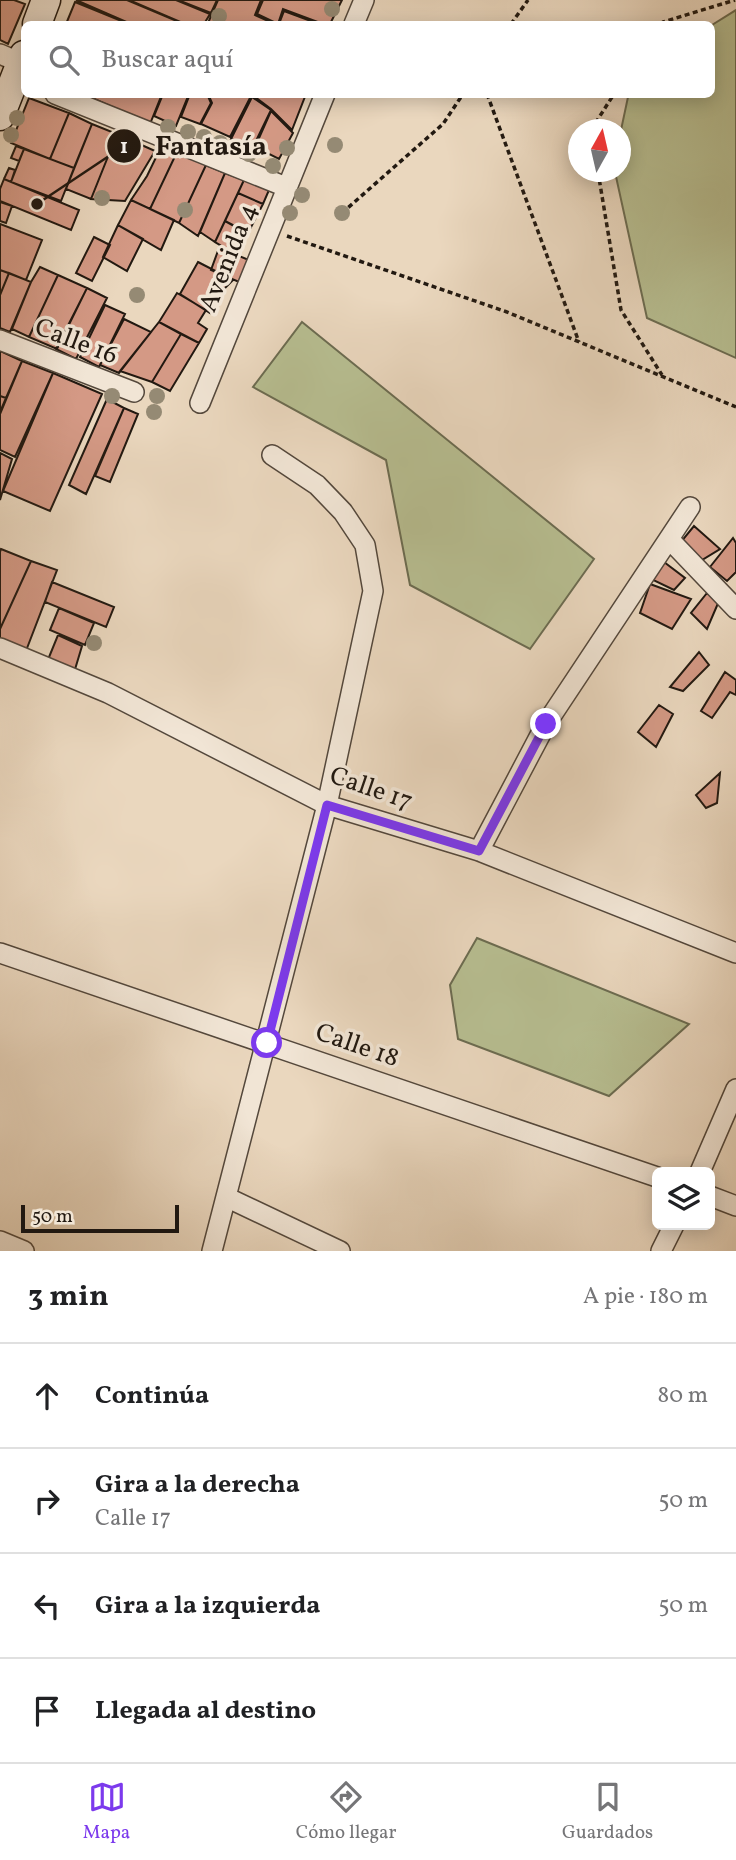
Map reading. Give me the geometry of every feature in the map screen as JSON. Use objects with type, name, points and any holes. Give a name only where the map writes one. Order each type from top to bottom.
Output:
[{"type":"main road","points":[[38,21],[46,0]]},
{"type":"main road","points":[[0,116],[18,60]]},
{"type":"street","points":[[355,21],[364,0]]},
{"type":"street","points":[[65,98],[286,187]]},
{"type":"street","name":"Avenida 4","points":[[200,403],[323,98]]},
{"type":"street","name":"Calle 16","points":[[0,340],[134,392]]},
{"type":"street","points":[[212,1251],[327,805],[373,591],[365,545],[343,512],[317,485],[272,455]]},
{"type":"street","points":[[479,851],[546,724],[690,507]]},
{"type":"street","points":[[669,539],[736,610]]},
{"type":"street","name":"Calle 17","points":[[0,648],[108,693],[327,805],[479,851],[736,953]]},
{"type":"street","name":"Calle 18","points":[[0,953],[652,1175]]},
{"type":"street","points":[[702,1167],[736,1089]]},
{"type":"street","points":[[226,1197],[340,1251]]},
{"type":"street","points":[[715,1198],[736,1206]]},
{"type":"street","points":[[660,1251],[671,1230]]},
{"type":"street","points":[[0,1241],[24,1251]]},
{"type":"path","points":[[513,21],[528,0]]},
{"type":"path","points":[[666,21],[735,0]]},
{"type":"path","points":[[342,213],[443,124],[460,98]]},
{"type":"path","points":[[488,98],[579,342]]},
{"type":"path","points":[[598,119],[611,98]]},
{"type":"path","points":[[600,182],[621,310],[663,377]]},
{"type":"path","points":[[269,230],[507,312],[736,407]]},
{"type":"green space","points":[[736,10],[736,358],[647,318],[617,182],[631,182],[631,119],[623,119],[628,98],[715,98],[715,23]]},
{"type":"green space","points":[[302,322],[594,559],[530,649],[410,585],[386,460],[253,387]]},
{"type":"green space","points":[[477,938],[689,1024],[609,1096],[458,1039],[450,985]]},
{"type":"building","points":[[0,0],[14,0],[25,4],[8,44],[0,40]]},
{"type":"building","points":[[76,0],[127,0],[177,21],[124,21]]},
{"type":"building","points":[[129,0],[176,0],[210,14],[206,21],[178,21]]},
{"type":"building","points":[[178,0],[217,0],[211,13]]},
{"type":"building","points":[[218,0],[261,0],[255,15],[268,21],[209,21]]},
{"type":"building","points":[[263,0],[342,0],[332,21],[315,21],[283,9],[279,21],[272,21],[257,14]]},
{"type":"building","points":[[75,2],[122,21],[67,21]]},
{"type":"building","points":[[284,11],[311,21],[280,21]]},
{"type":"building","points":[[29,98],[69,113],[50,159],[11,143]]},
{"type":"building","points":[[92,98],[160,98],[150,124]]},
{"type":"building","points":[[161,98],[187,98],[176,126],[154,116]]},
{"type":"building","points":[[188,98],[209,98],[211,103],[200,124],[181,117]]},
{"type":"building","points":[[210,98],[250,98],[230,137],[201,124],[212,103]]},
{"type":"building","points":[[252,98],[271,110],[253,147],[231,139]]},
{"type":"building","points":[[256,98],[304,98],[292,130]]},
{"type":"building","points":[[271,111],[293,133],[279,159],[255,147]]},
{"type":"building","points":[[69,113],[92,124],[74,168],[50,159]]},
{"type":"building","points":[[92,124],[117,134],[91,199],[66,189]]},
{"type":"building","points":[[117,134],[155,151],[125,201],[91,199]]},
{"type":"building","points":[[162,145],[177,152],[150,209],[131,200],[147,176]]},
{"type":"building","points":[[16,146],[24,149],[19,161],[11,158]]},
{"type":"building","points":[[24,149],[74,168],[61,201],[11,182]]},
{"type":"building","points":[[177,152],[206,165],[179,223],[150,209]]},
{"type":"building","points":[[206,165],[225,173],[198,236],[179,223]]},
{"type":"building","points":[[9,168],[15,170],[11,182],[4,179]]},
{"type":"building","points":[[225,173],[244,180],[215,242],[200,232]]},
{"type":"building","points":[[4,179],[79,210],[71,230],[0,201],[0,189]]},
{"type":"building","points":[[244,180],[269,190],[263,204],[238,193]]},
{"type":"building","points":[[238,193],[263,204],[248,233],[225,221]]},
{"type":"building","points":[[131,200],[174,220],[161,250],[118,225]]},
{"type":"building","points":[[0,202],[12,206],[6,223],[0,221]]},
{"type":"building","points":[[225,221],[245,232],[235,254],[215,242]]},
{"type":"building","points":[[0,224],[42,240],[26,280],[0,270]]},
{"type":"building","points":[[118,225],[143,239],[127,271],[103,257]]},
{"type":"building","points":[[94,237],[110,245],[92,281],[76,273]]},
{"type":"building","points":[[219,248],[249,260],[239,282],[211,270]]},
{"type":"building","points":[[198,262],[233,280],[219,294],[210,313],[180,294]]},
{"type":"building","points":[[40,267],[58,275],[29,337],[12,329]]},
{"type":"building","points":[[0,270],[9,273],[0,295]]},
{"type":"building","points":[[9,273],[31,282],[10,332],[0,328],[0,295]]},
{"type":"building","points":[[58,275],[87,288],[57,349],[29,337]]},
{"type":"building","points":[[87,288],[107,298],[76,359],[56,349]]},
{"type":"building","points":[[177,293],[206,310],[198,323],[207,329],[199,343],[159,322]]},
{"type":"building","points":[[105,305],[125,314],[99,367],[80,357]]},
{"type":"building","points":[[124,319],[151,332],[119,373],[100,365]]},
{"type":"building","points":[[159,322],[181,334],[152,382],[120,371]]},
{"type":"building","points":[[181,334],[199,343],[170,391],[152,382]]},
{"type":"building","points":[[0,351],[22,361],[6,398],[0,396]]},
{"type":"building","points":[[22,361],[53,373],[15,457],[0,450],[0,414]]},
{"type":"building","points":[[53,373],[102,394],[50,511],[3,491]]},
{"type":"building","points":[[0,396],[6,398],[0,412]]},
{"type":"building","points":[[107,399],[124,408],[86,494],[69,485]]},
{"type":"building","points":[[124,408],[138,414],[110,482],[95,476]]},
{"type":"building","points":[[0,453],[12,459],[0,500]]},
{"type":"building","points":[[694,526],[720,549],[702,560],[680,543]]},
{"type":"building","points":[[733,538],[736,543],[736,572],[727,581],[710,567]]},
{"type":"building","points":[[1,549],[31,561],[0,629],[0,552]]},
{"type":"building","points":[[31,561],[57,570],[24,656],[0,646],[0,629]]},
{"type":"building","points":[[664,562],[685,578],[674,590],[651,579]]},
{"type":"building","points":[[52,582],[114,607],[106,627],[45,602]]},
{"type":"building","points":[[650,584],[691,599],[672,629],[640,613]]},
{"type":"building","points":[[707,593],[719,601],[707,629],[691,613]]},
{"type":"building","points":[[59,608],[94,623],[85,645],[50,630]]},
{"type":"building","points":[[58,635],[82,646],[73,676],[45,667]]},
{"type":"building","points":[[699,652],[709,665],[683,691],[670,687]]},
{"type":"building","points":[[725,672],[736,680],[736,695],[730,692],[712,718],[701,711]]},
{"type":"building","points":[[659,705],[673,714],[656,747],[638,732]]},
{"type":"building","points":[[720,773],[717,803],[706,808],[696,795]]},
{"type":"place","name":"Fantasía","points":[[37,204]]},
{"type":"route","points":[[267,1043],[327,805],[479,851],[546,724]]}]
